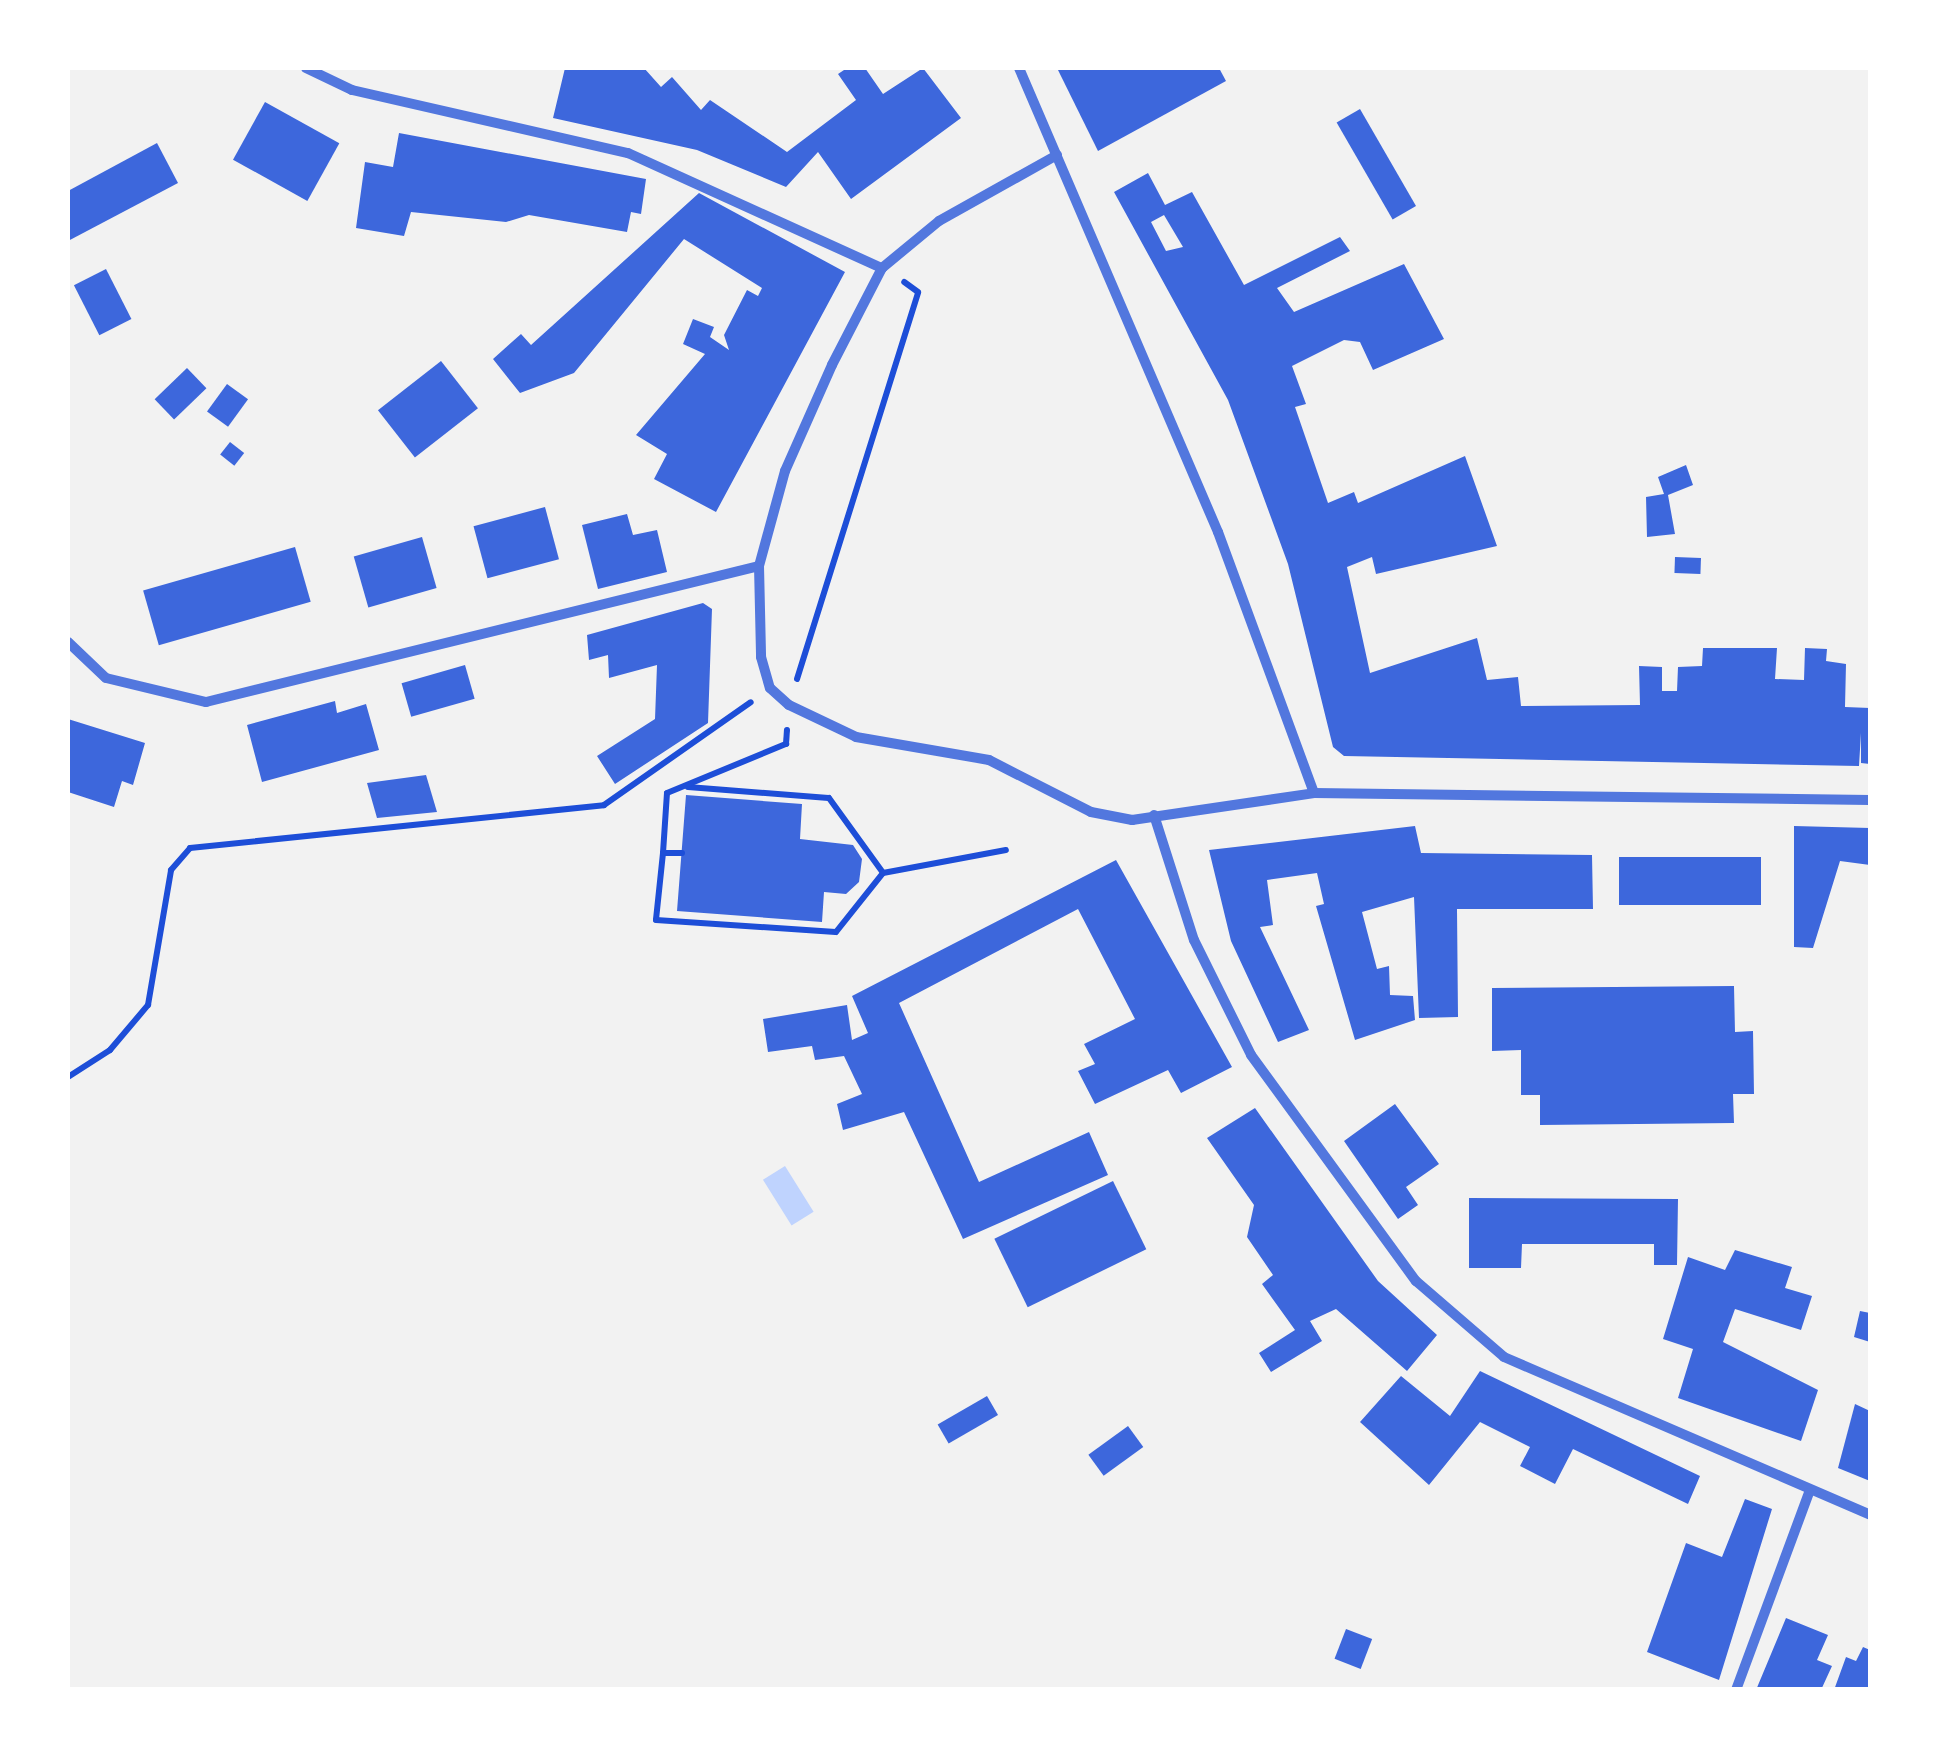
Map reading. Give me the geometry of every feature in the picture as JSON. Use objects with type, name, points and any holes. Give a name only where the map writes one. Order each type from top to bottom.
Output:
[{"type":"street","points":[[306,68],[370,95],[628,153],[882,268]]},
{"type":"street","points":[[1019,68],[1218,532],[1314,793]]},
{"type":"street","points":[[1057,155],[939,220],[882,268],[785,471],[758,566],[757,623],[770,688],[789,705],[856,737],[994,762],[1091,812],[1154,815],[1314,793],[1870,800]]},
{"type":"street","points":[[68,642],[106,678],[206,702],[758,566]]},
{"type":"street","points":[[1154,815],[1194,940],[1251,1055],[1416,1281],[1504,1357],[1809,1493],[1870,1515]]},
{"type":"street","points":[[1736,1690],[1809,1493]]},
{"type":"path","points":[[882,268],[918,292],[789,705],[786,744],[667,793],[656,920],[836,932],[883,873],[1006,850]]},
{"type":"path","points":[[68,1077],[110,1050],[148,1005],[171,870],[190,848],[604,805],[770,688]]},
{"type":"path","points":[[684,786],[829,798],[883,873]]},
{"type":"path","points":[[662,854],[682,853]]},
{"type":"water","points":[[785,1166],[814,1212],[792,1226],[763,1180]]},
{"type":"building","points":[[565,68],[644,68],[661,87],[672,77],[701,110],[710,100],[787,152],[856,100],[838,74],[847,68],[865,68],[883,94],[923,68],[961,118],[851,199],[818,152],[786,187],[697,150],[553,118]]},
{"type":"building","points":[[1057,68],[1219,68],[1226,81],[1098,151]]},
{"type":"building","points":[[265,102],[339,143],[307,201],[233,160]]},
{"type":"building","points":[[1360,109],[1416,206],[1393,219],[1337,122]]},
{"type":"building","points":[[399,133],[646,179],[641,214],[631,212],[627,232],[529,215],[506,222],[411,212],[404,236],[356,228],[365,162],[393,167]]},
{"type":"building","points":[[157,143],[178,183],[68,241],[68,191]]},
{"type":"building","points":[[1148,173],[1165,205],[1192,192],[1244,285],[1340,237],[1350,251],[1277,288],[1294,312],[1404,264],[1444,339],[1373,370],[1360,342],[1344,340],[1292,366],[1306,404],[1295,407],[1328,503],[1354,492],[1358,503],[1465,456],[1497,546],[1376,574],[1372,557],[1347,567],[1370,673],[1477,638],[1487,680],[1518,677],[1521,706],[1640,705],[1639,666],[1662,667],[1662,691],[1677,691],[1678,667],[1702,666],[1703,648],[1777,648],[1775,679],[1804,680],[1805,648],[1827,649],[1826,661],[1846,664],[1845,707],[1870,708],[1870,764],[1861,763],[1861,733],[1859,766],[1344,756],[1333,747],[1288,564],[1228,400],[1114,192]],"holes":[[[1164,215],[1183,247],[1166,251],[1151,222]]]},
{"type":"building","points":[[699,193],[845,272],[716,512],[654,479],[667,454],[636,435],[705,354],[683,344],[693,319],[714,327],[710,337],[729,350],[724,335],[747,290],[758,296],[762,288],[684,239],[574,373],[520,393],[493,359],[521,334],[531,345]]},
{"type":"building","points":[[106,269],[131,319],[99,335],[74,285]]},
{"type":"building","points":[[441,361],[478,408],[415,458],[378,410]]},
{"type":"building","points":[[187,368],[206,388],[174,419],[155,399]]},
{"type":"building","points":[[227,384],[248,399],[228,427],[207,412]]},
{"type":"building","points":[[230,442],[244,453],[234,466],[220,455]]},
{"type":"building","points":[[1686,465],[1693,485],[1668,495],[1675,534],[1647,537],[1646,497],[1664,494],[1658,477]]},
{"type":"building","points":[[545,507],[559,559],[487,578],[474,526]]},
{"type":"building","points":[[627,514],[633,535],[657,530],[667,572],[598,589],[582,525]]},
{"type":"building","points":[[422,537],[437,588],[368,608],[354,557]]},
{"type":"building","points":[[295,547],[311,602],[159,645],[143,591]]},
{"type":"building","points":[[1675,557],[1701,558],[1700,574],[1674,573]]},
{"type":"building","points":[[703,603],[712,609],[708,723],[615,784],[597,756],[655,719],[657,665],[609,678],[608,655],[589,660],[587,635]]},
{"type":"building","points":[[465,665],[475,699],[411,717],[402,683]]},
{"type":"building","points":[[335,701],[337,713],[366,704],[379,750],[262,782],[247,725]]},
{"type":"building","points":[[68,719],[145,743],[133,785],[122,781],[114,807],[68,792]]},
{"type":"building","points":[[426,775],[437,812],[377,818],[367,783]]},
{"type":"building","points":[[686,795],[802,804],[800,839],[853,845],[862,859],[859,882],[846,894],[824,892],[822,922],[677,911]]},
{"type":"building","points":[[1415,826],[1421,853],[1592,855],[1593,909],[1457,909],[1458,1017],[1419,1018],[1414,897],[1362,912],[1377,969],[1389,966],[1390,995],[1413,996],[1415,1020],[1355,1040],[1316,906],[1324,904],[1317,873],[1267,880],[1273,925],[1260,927],[1309,1030],[1278,1042],[1231,941],[1209,850]]},
{"type":"building","points":[[1794,826],[1870,828],[1870,865],[1840,861],[1813,948],[1794,947]]},
{"type":"building","points":[[1619,857],[1761,857],[1761,905],[1619,905]]},
{"type":"building","points":[[1116,860],[1232,1067],[1181,1093],[1168,1070],[1095,1104],[1078,1071],[1095,1064],[1084,1044],[1135,1019],[1078,909],[899,1003],[979,1182],[1089,1132],[1108,1175],[963,1239],[904,1112],[843,1130],[837,1104],[862,1094],[844,1056],[815,1060],[812,1046],[768,1052],[763,1019],[847,1005],[852,1040],[868,1033],[852,996]]},
{"type":"building","points":[[1734,986],[1735,1032],[1753,1031],[1754,1094],[1733,1094],[1734,1123],[1540,1125],[1540,1095],[1521,1095],[1521,1050],[1492,1051],[1492,988]]},
{"type":"building","points":[[1395,1104],[1439,1164],[1406,1187],[1418,1205],[1398,1219],[1344,1141]]},
{"type":"building","points":[[1255,1108],[1378,1281],[1437,1335],[1407,1371],[1336,1309],[1310,1321],[1322,1341],[1271,1372],[1259,1353],[1295,1330],[1262,1284],[1273,1275],[1247,1237],[1254,1205],[1207,1138]]},
{"type":"building","points":[[1113,1181],[1146,1249],[1028,1307],[994,1239]]},
{"type":"building","points":[[1469,1198],[1678,1199],[1677,1265],[1654,1265],[1654,1244],[1522,1244],[1521,1268],[1469,1268]]},
{"type":"building","points":[[1735,1250],[1792,1267],[1785,1288],[1812,1296],[1801,1330],[1735,1309],[1723,1342],[1818,1390],[1801,1441],[1678,1398],[1693,1349],[1663,1339],[1688,1257],[1725,1270]]},
{"type":"building","points":[[1860,1311],[1870,1313],[1870,1342],[1854,1337]]},
{"type":"building","points":[[1480,1371],[1700,1476],[1688,1504],[1573,1449],[1555,1484],[1520,1466],[1530,1447],[1480,1422],[1429,1485],[1360,1422],[1401,1376],[1450,1416]]},
{"type":"building","points":[[987,1396],[998,1415],[949,1444],[938,1424]]},
{"type":"building","points":[[1855,1404],[1870,1411],[1870,1481],[1838,1468]]},
{"type":"building","points":[[1128,1426],[1143,1447],[1104,1476],[1088,1455]]},
{"type":"building","points":[[1745,1499],[1772,1509],[1719,1680],[1647,1652],[1686,1543],[1722,1557]]},
{"type":"building","points":[[1786,1618],[1828,1635],[1817,1660],[1832,1666],[1821,1690],[1756,1690]]},
{"type":"building","points":[[1346,1629],[1372,1639],[1361,1669],[1335,1659]]},
{"type":"building","points":[[1863,1647],[1870,1650],[1870,1690],[1834,1690],[1846,1657],[1856,1661]]}]
